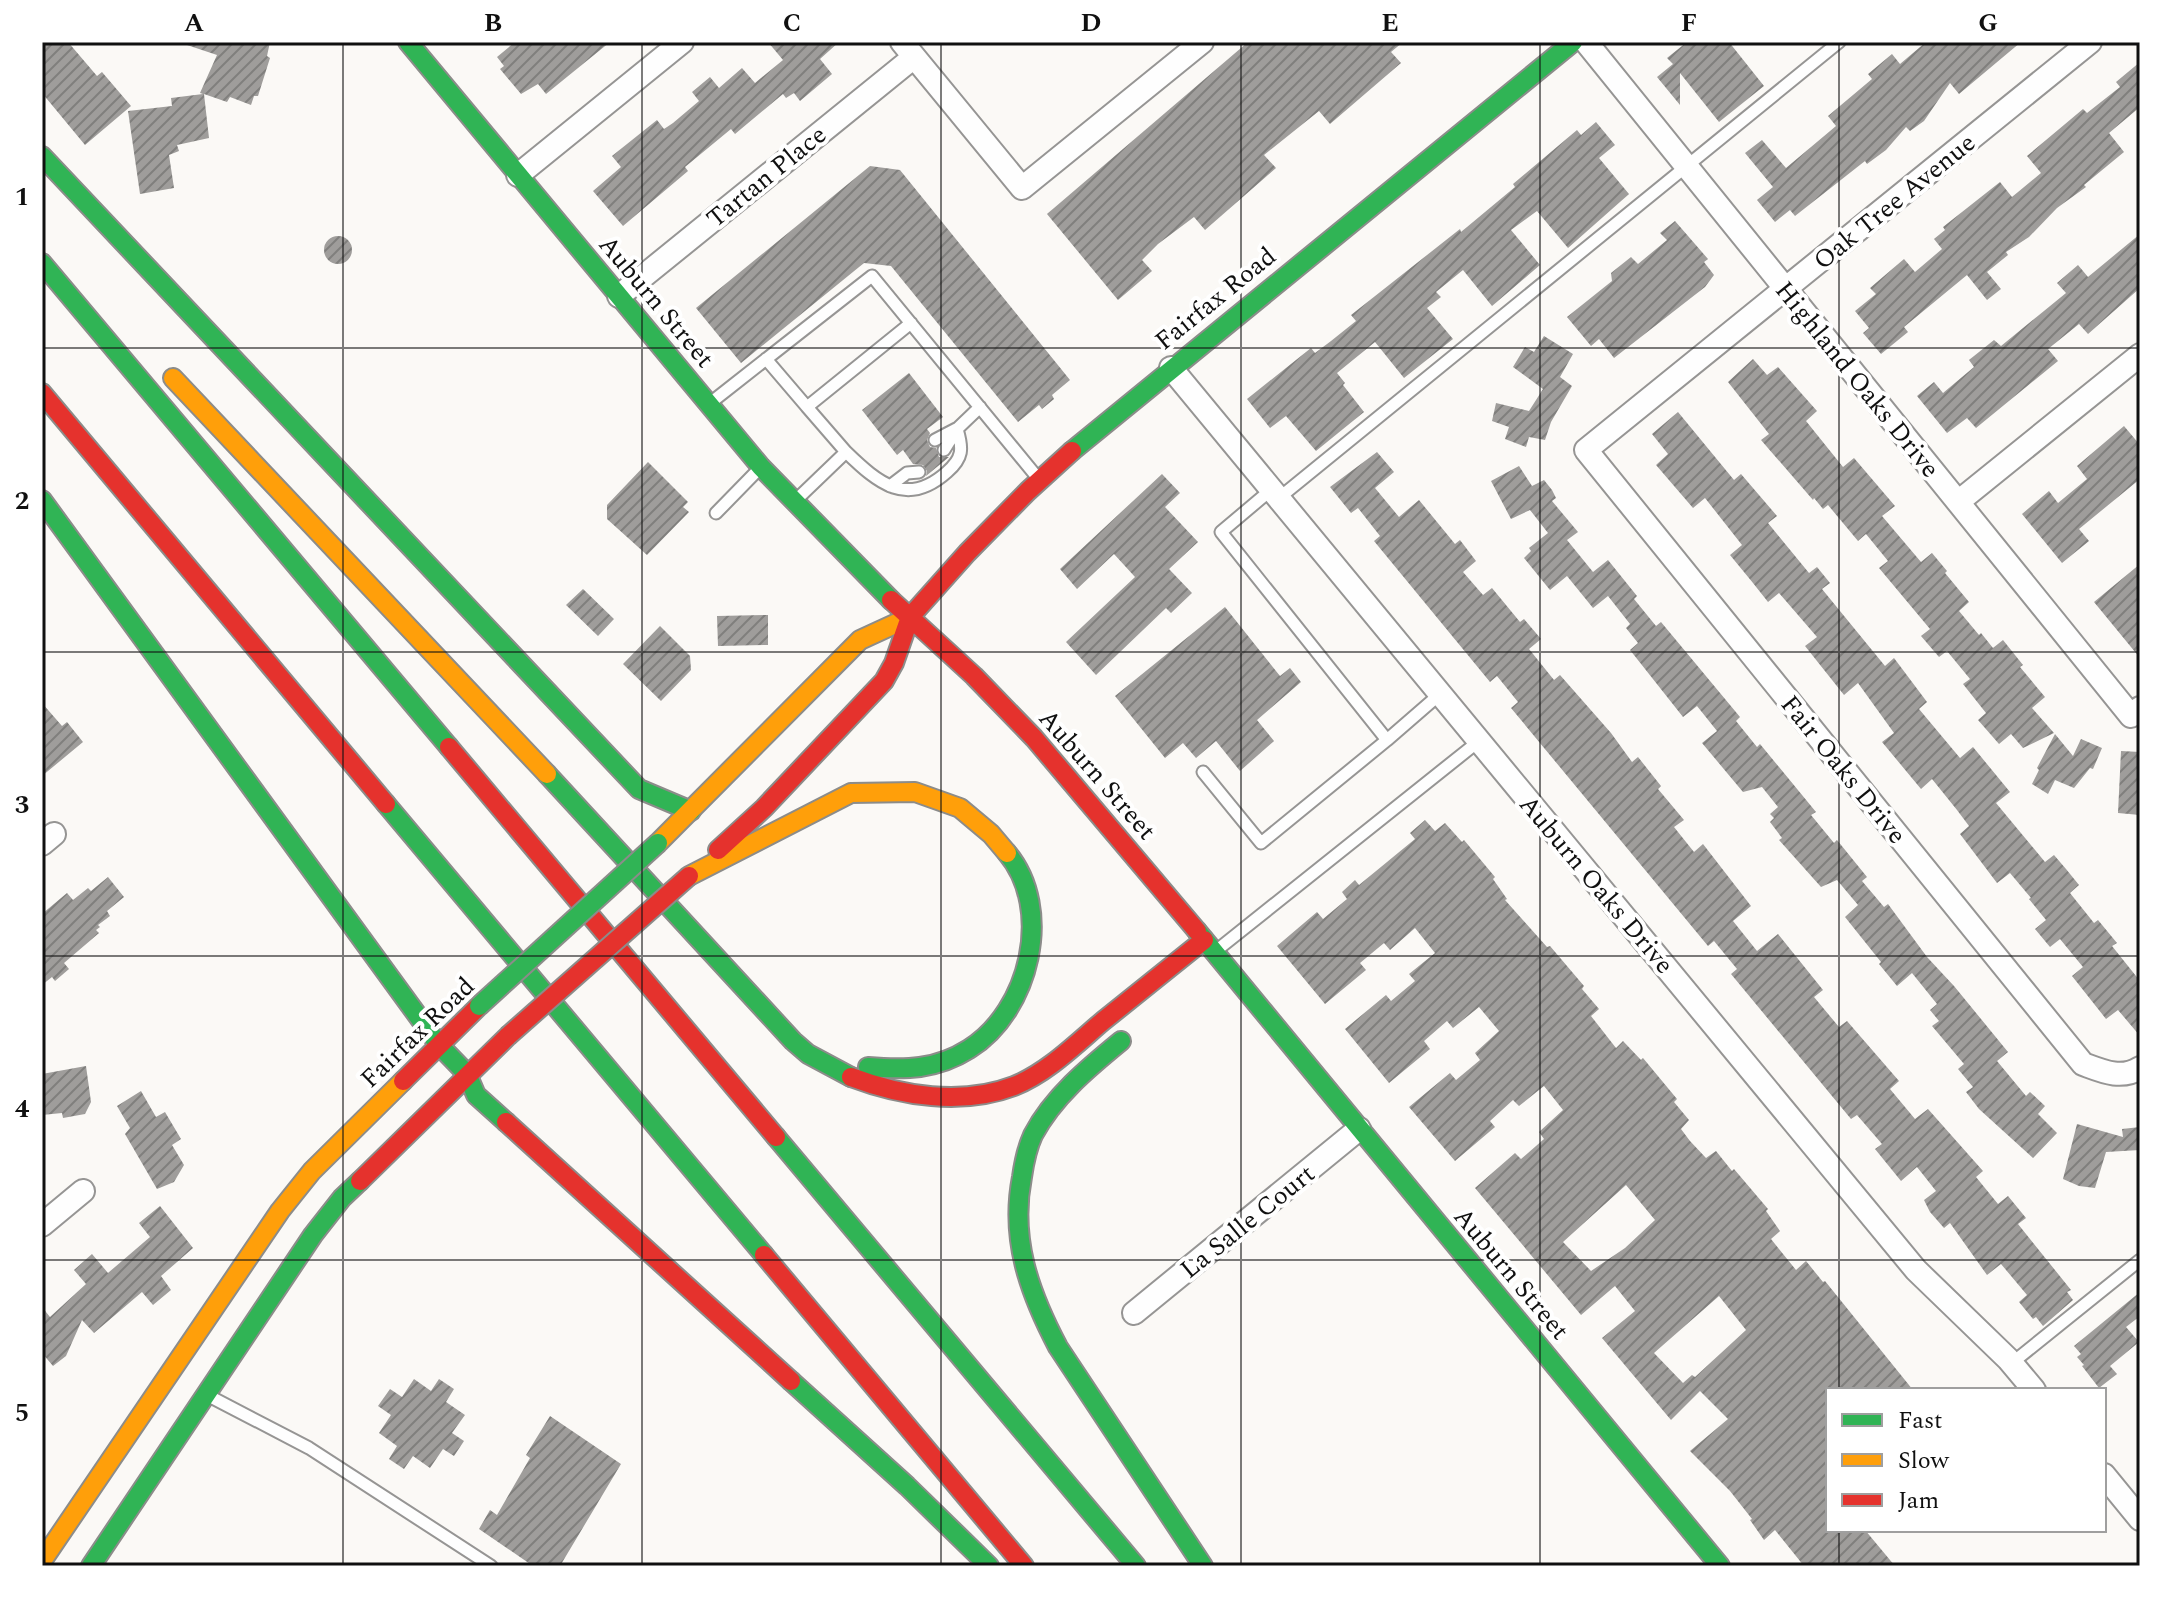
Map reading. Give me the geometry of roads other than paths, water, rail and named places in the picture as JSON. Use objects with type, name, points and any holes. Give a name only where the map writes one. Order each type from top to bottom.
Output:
[{"type":"main road","name":"Auburn Street","points":[[408,42],[761,467],[866,577],[974,676],[1034,738],[1720,1566]]},
{"type":"main road","name":"Fairfax Road","points":[[91,1566],[313,1235],[342,1198],[508,1036],[764,808],[884,681],[894,663],[910,617],[967,553],[1093,431],[1573,42]]},
{"type":"main road","points":[[42,156],[639,789],[691,811]]},
{"type":"main road","points":[[46,256],[86,287]]},
{"type":"main road","points":[[46,256],[1136,1566]]},
{"type":"main road","points":[[163,368],[534,760],[769,1015],[807,1054],[842,1074],[889,1089],[929,1097],[975,1095],[1013,1086],[1211,955]]},
{"type":"main road","points":[[42,393],[1024,1566]]},
{"type":"main road","points":[[42,500],[439,1045],[467,1074],[476,1095],[895,1475],[989,1566]]},
{"type":"main road","name":"Fairfax Road","points":[[46,1561],[280,1211],[312,1171],[479,1006],[658,843],[860,640],[910,617]]},
{"type":"main road","points":[[689,876],[851,793],[915,792],[960,808],[991,834],[1016,864],[1031,906],[1031,948],[1022,985],[1001,1019],[972,1048],[949,1060],[910,1070],[870,1068],[835,1056],[769,1015]]},
{"type":"main road","points":[[1130,1034],[1056,1102],[1032,1137],[1018,1183],[1016,1224],[1033,1300],[1064,1363],[1203,1566]]},
{"type":"street","points":[[518,175],[682,42]]},
{"type":"street","points":[[909,47],[1022,188],[1202,42]]},
{"type":"street","name":"Highland Oaks Drive","points":[[1586,42],[1958,502],[2136,712]]},
{"type":"street","name":"Oak Tree Avenue","points":[[1586,450],[2090,42]]},
{"type":"street","name":"Tartan Place","points":[[619,296],[909,47]]},
{"type":"street","points":[[1958,502],[2140,355]]},
{"type":"street","name":"Auburn Oaks Drive","points":[[1171,368],[1916,1270],[2012,1363],[2032,1388]]},
{"type":"street","name":"Fair Oaks Drive","points":[[1586,450],[2083,1064],[2112,1075],[2140,1068]]},
{"type":"street","name":"La Salle Court","points":[[1134,1313],[1359,1129]]},
{"type":"street","points":[[42,1225],[83,1191]]},
{"type":"street","points":[[2106,1477],[2140,1519]]},
{"type":"lane","points":[[1387,740],[1221,532],[1275,494],[1839,42]]},
{"type":"lane","points":[[708,405],[872,276],[1040,481]]},
{"type":"lane","points":[[807,407],[911,323]]},
{"type":"lane","points":[[766,359],[846,452],[872,478],[890,486],[916,491],[935,483],[960,461],[962,446],[957,429]]},
{"type":"lane","points":[[944,450],[957,429],[980,407]]},
{"type":"lane","points":[[935,440],[957,429]]},
{"type":"lane","points":[[793,502],[846,452]]},
{"type":"lane","points":[[890,486],[913,472],[910,460]]},
{"type":"lane","points":[[716,513],[761,467]]},
{"type":"lane","points":[[1203,772],[1261,843],[1440,694]]},
{"type":"lane","points":[[1211,955],[1479,741]]},
{"type":"lane","points":[[2012,1363],[2140,1260]]},
{"type":"lane","points":[[205,1394],[309,1448],[491,1566]]}]
